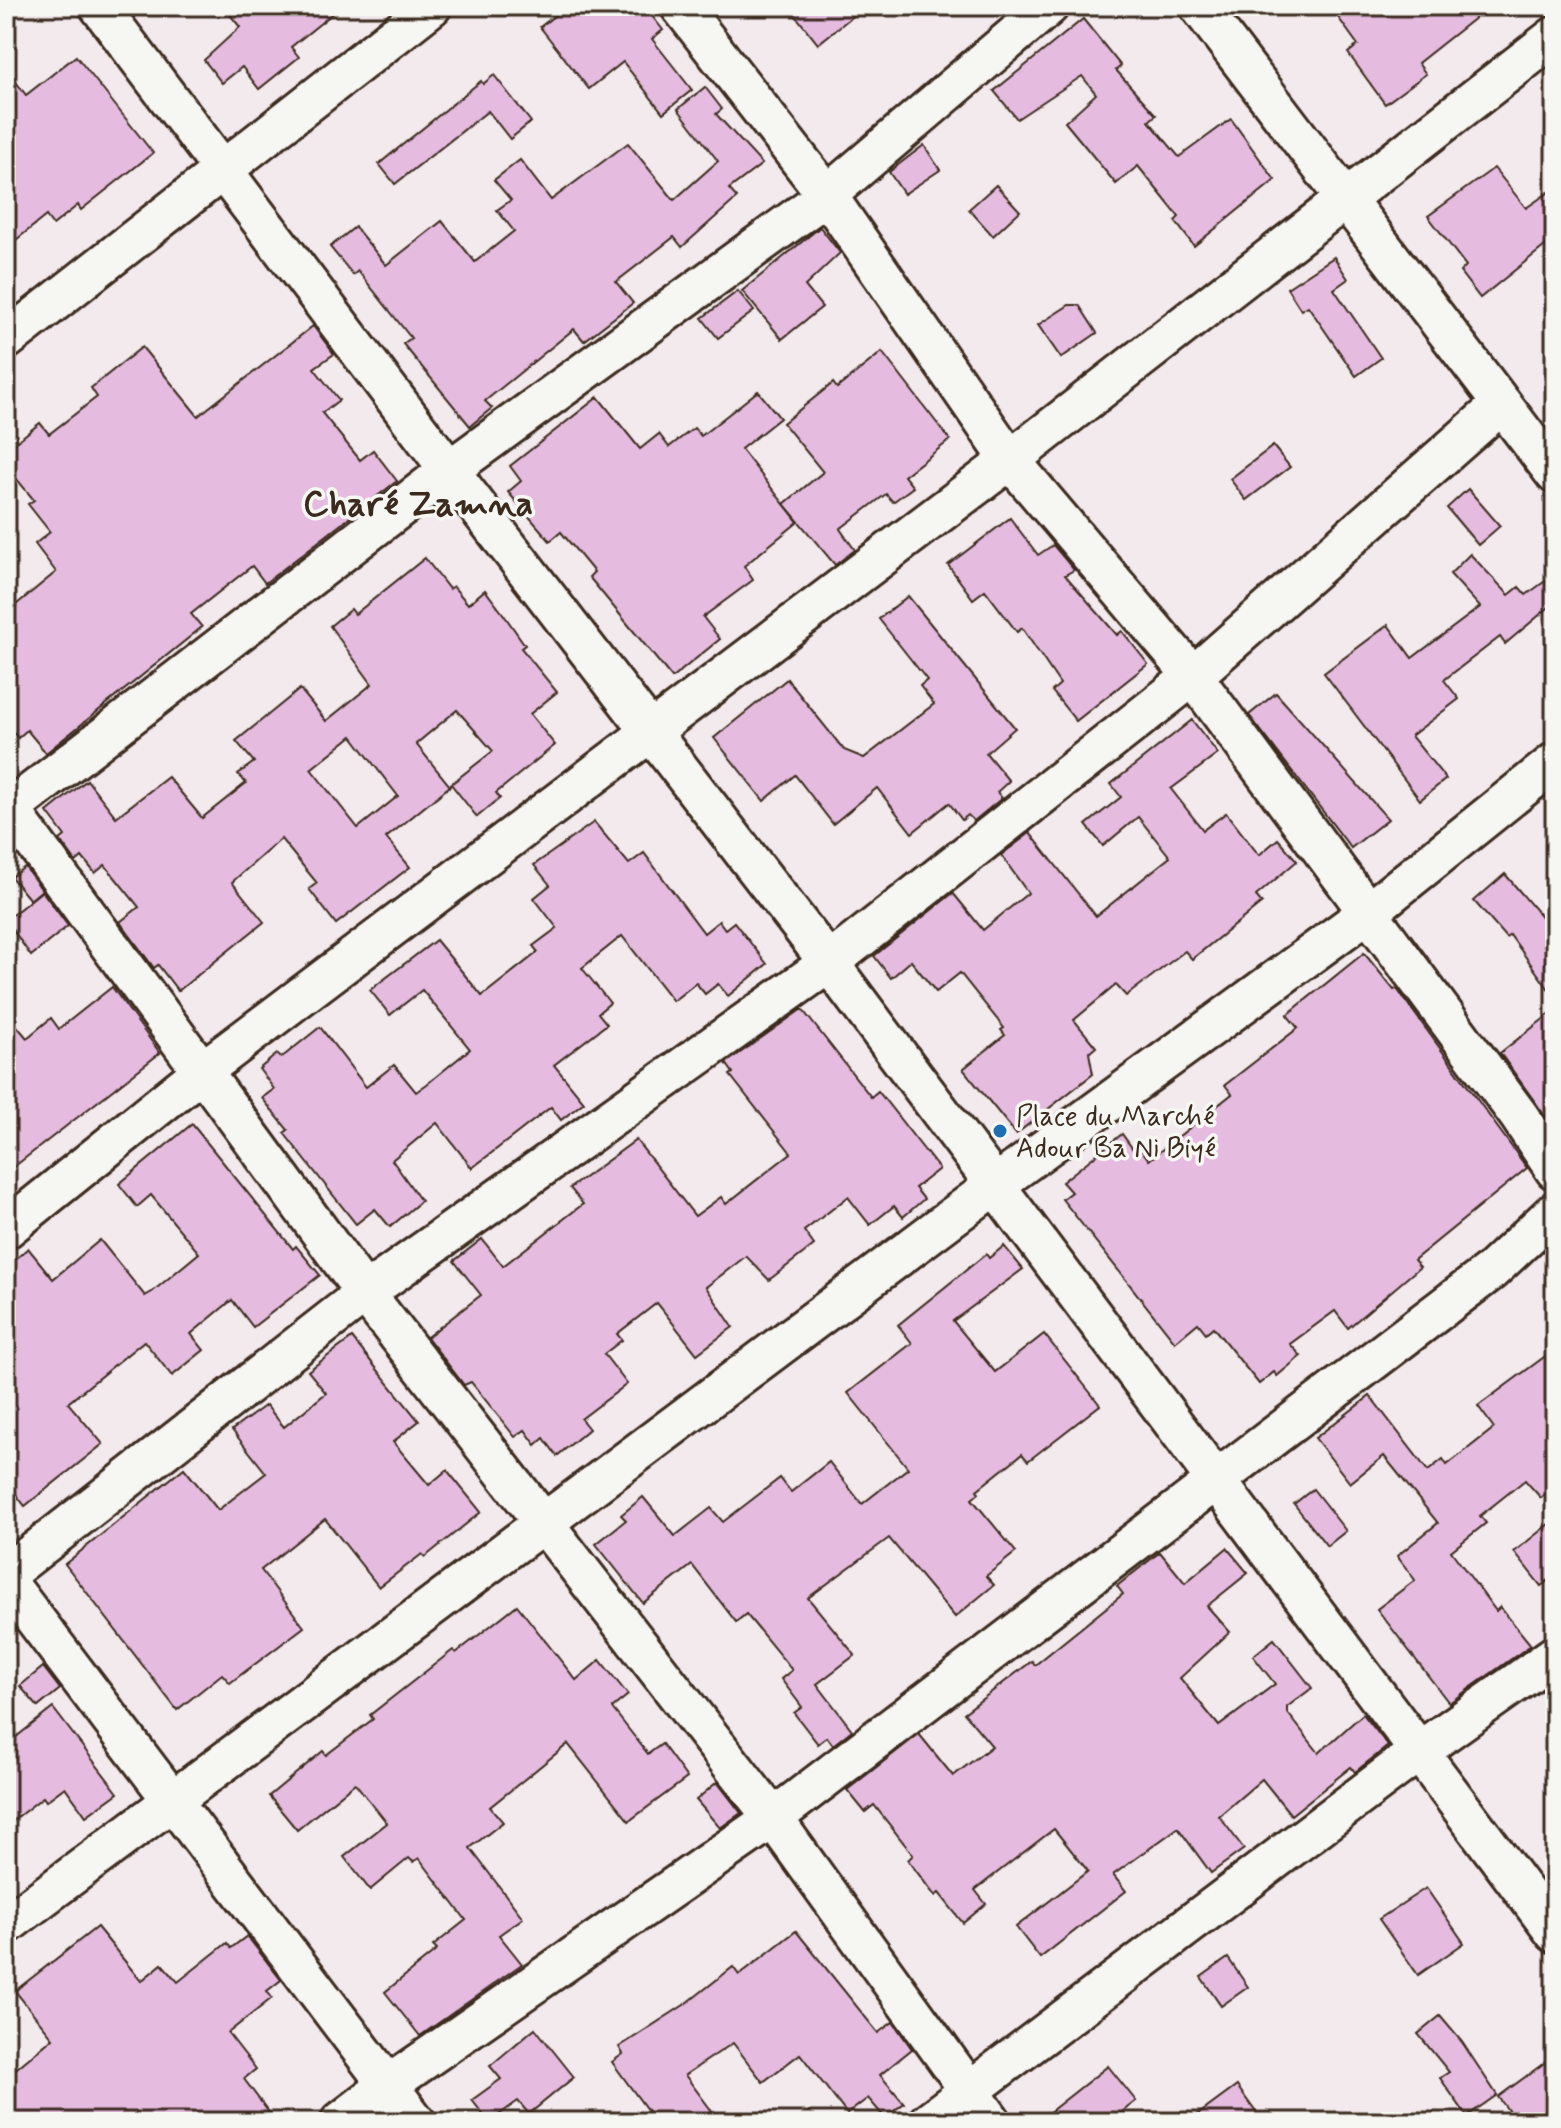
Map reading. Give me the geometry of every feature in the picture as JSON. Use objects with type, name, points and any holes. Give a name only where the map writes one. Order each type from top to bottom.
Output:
[{"type":"street","points":[[99,6],[449,470],[829,963],[1555,1933]]},
{"type":"street","points":[[6,340],[432,6]]},
{"type":"street","points":[[680,6],[827,195],[1010,460],[1193,676],[1366,914],[1519,1116],[1555,1170]]},
{"type":"street","points":[[992,2122],[773,1818],[365,1293],[7,809],[449,470],[827,195],[1049,6]]},
{"type":"street","points":[[1199,6],[1555,474]]},
{"type":"street","points":[[6,1229],[201,1072],[1010,460],[1555,36]]},
{"type":"street","points":[[6,1574],[365,1293],[829,963],[1193,676],[1502,404]]},
{"type":"street","points":[[6,1925],[544,1520],[1366,914],[1555,762]]},
{"type":"street","points":[[340,2122],[388,2085],[773,1818],[1214,1479],[1491,1271],[1555,1211]]},
{"type":"street","points":[[6,1581],[416,2122]]},
{"type":"street","points":[[928,2122],[1418,1752],[1555,1655]]},
{"type":"building","points":[[223,6],[342,6],[291,47],[299,57],[259,89],[242,67],[222,83],[204,60],[240,27]]},
{"type":"building","points":[[567,6],[644,6],[663,30],[652,39],[692,90],[663,113],[623,62],[589,89],[540,27]]},
{"type":"building","points":[[788,6],[865,6],[818,44]]},
{"type":"building","points":[[1330,6],[1490,6],[1418,63],[1426,74],[1385,104],[1348,53],[1358,45]]},
{"type":"building","points":[[1083,19],[1121,66],[1116,70],[1156,115],[1149,121],[1179,157],[1231,119],[1275,180],[1194,246],[1175,221],[1179,217],[1138,166],[1116,184],[1065,122],[1096,94],[1082,76],[1017,119],[994,91]]},
{"type":"building","points":[[76,56],[153,153],[81,210],[78,205],[53,225],[46,216],[6,248],[6,69],[26,95]]},
{"type":"building","points":[[494,75],[531,122],[510,139],[488,111],[395,184],[379,164],[481,81],[483,84]]},
{"type":"building","points":[[705,87],[722,109],[716,114],[762,164],[729,189],[737,198],[682,247],[674,237],[616,282],[633,303],[584,341],[574,329],[485,401],[492,408],[470,426],[403,344],[411,338],[358,271],[353,275],[330,247],[355,227],[386,265],[442,221],[475,262],[514,231],[497,210],[511,200],[494,180],[520,160],[551,200],[628,143],[674,200],[718,161],[678,109]]},
{"type":"building","points":[[924,145],[940,170],[904,194],[889,172]]},
{"type":"building","points":[[1494,168],[1526,208],[1555,188],[1555,238],[1480,298],[1460,272],[1466,266],[1428,216]]},
{"type":"building","points":[[996,185],[1020,211],[993,236],[969,209]]},
{"type":"building","points":[[820,227],[840,253],[805,286],[822,307],[782,339],[742,291]]},
{"type":"building","points":[[1334,257],[1348,279],[1334,289],[1381,358],[1356,376],[1308,306],[1301,310],[1287,288]]},
{"type":"building","points":[[738,291],[754,311],[718,338],[702,318]]},
{"type":"building","points":[[1069,305],[1079,305],[1097,333],[1061,358],[1038,325]]},
{"type":"building","points":[[313,326],[334,354],[314,368],[339,400],[322,413],[360,460],[373,450],[397,481],[265,583],[252,566],[191,614],[202,627],[46,753],[27,730],[18,738],[6,724],[6,613],[56,572],[35,544],[50,532],[28,504],[34,500],[6,466],[6,450],[40,423],[49,434],[97,397],[91,388],[142,347],[198,416]]},
{"type":"building","points":[[882,352],[950,440],[904,476],[913,487],[893,502],[886,494],[840,529],[855,550],[835,565],[784,504],[823,472],[783,423],[833,383],[837,388]]},
{"type":"building","points":[[758,391],[780,418],[741,449],[798,522],[744,566],[753,580],[703,617],[720,639],[672,678],[589,577],[594,572],[561,532],[550,541],[508,492],[521,481],[510,466],[598,397],[640,449],[659,434],[669,447],[694,428],[701,436]]},
{"type":"building","points":[[1273,446],[1290,467],[1246,500],[1230,479]]},
{"type":"building","points":[[1468,489],[1500,526],[1478,545],[1447,508]]},
{"type":"building","points":[[1010,518],[1038,555],[1053,545],[1074,570],[1065,575],[1117,635],[1122,631],[1148,664],[1076,721],[1052,691],[1060,684],[1022,628],[1017,632],[985,590],[973,599],[948,565]]},
{"type":"building","points":[[1470,554],[1509,595],[1519,587],[1526,595],[1555,574],[1555,602],[1505,644],[1500,637],[1444,680],[1459,699],[1411,736],[1446,779],[1420,800],[1324,673],[1388,625],[1412,658],[1480,607],[1450,574]]},
{"type":"building","points":[[425,558],[449,589],[453,586],[468,604],[485,590],[525,645],[521,648],[557,692],[530,714],[555,745],[496,793],[500,798],[477,817],[451,784],[493,751],[457,710],[416,744],[450,786],[386,838],[410,867],[336,924],[309,889],[317,883],[281,839],[232,882],[264,922],[178,991],[158,965],[154,968],[120,922],[139,907],[105,865],[95,873],[82,857],[76,862],[60,840],[65,836],[47,812],[87,780],[116,817],[168,777],[202,818],[246,783],[238,774],[254,762],[236,741],[300,689],[326,721],[372,684],[330,626],[351,609],[355,614]],"holes":[[[352,736],[398,796],[358,828],[311,769]]]},
{"type":"building","points":[[908,596],[1015,728],[986,753],[1009,781],[997,792],[1002,798],[974,821],[968,815],[962,820],[949,803],[912,833],[877,788],[833,824],[795,775],[764,801],[714,738],[787,679],[844,750],[864,758],[934,704],[920,686],[927,680],[879,619]]},
{"type":"building","points":[[1276,693],[1388,819],[1351,848],[1249,715]]},
{"type":"building","points":[[1192,720],[1218,754],[1171,789],[1203,830],[1226,813],[1259,855],[1278,839],[1297,861],[1256,896],[1262,903],[1192,959],[1185,951],[1126,996],[1116,985],[1074,1020],[1096,1047],[1089,1053],[1093,1074],[1016,1134],[963,1069],[1005,1035],[1001,1030],[1004,1028],[960,973],[936,992],[911,961],[891,978],[874,956],[953,893],[983,930],[1028,893],[1001,855],[1030,833],[1096,916],[1170,857],[1138,817],[1103,846],[1086,825],[1121,797],[1111,784]]},
{"type":"building","points":[[594,822],[629,864],[644,853],[704,933],[719,921],[725,929],[734,922],[767,964],[728,996],[718,984],[705,994],[696,983],[673,1001],[622,936],[582,968],[610,1003],[598,1013],[607,1024],[554,1065],[584,1102],[561,1120],[551,1107],[472,1168],[437,1123],[392,1160],[421,1201],[390,1227],[375,1209],[356,1224],[284,1133],[288,1130],[262,1098],[274,1089],[259,1069],[277,1054],[281,1058],[320,1027],[366,1087],[394,1065],[416,1092],[427,1084],[470,1049],[422,990],[390,1015],[370,990],[436,940],[482,996],[538,952],[533,946],[557,928],[534,898],[550,885],[534,865]]},
{"type":"building","points":[[25,867],[42,890],[30,900],[11,877]]},
{"type":"building","points":[[1505,874],[1555,933],[1555,998],[1510,935],[1506,938],[1474,901]]},
{"type":"building","points":[[42,891],[68,926],[31,956],[6,920]]},
{"type":"building","points":[[1364,953],[1394,990],[1397,989],[1527,1168],[1414,1260],[1420,1267],[1348,1328],[1335,1311],[1290,1344],[1301,1356],[1277,1376],[1274,1372],[1259,1384],[1213,1327],[1206,1333],[1198,1323],[1175,1342],[1062,1199],[1071,1192],[1062,1182],[1122,1134],[1135,1152],[1140,1148],[1149,1160],[1232,1094],[1225,1085],[1298,1028],[1287,1015]]},
{"type":"building","points":[[112,987],[160,1053],[6,1173],[6,1013],[27,1038],[51,1018],[59,1029]]},
{"type":"building","points":[[802,1009],[871,1097],[878,1091],[939,1169],[915,1188],[924,1199],[903,1217],[894,1206],[870,1225],[848,1197],[804,1231],[814,1245],[769,1280],[746,1256],[706,1287],[733,1327],[697,1354],[657,1303],[617,1334],[622,1340],[604,1354],[627,1384],[581,1419],[589,1429],[557,1456],[544,1438],[536,1445],[525,1430],[515,1437],[471,1382],[464,1385],[427,1337],[481,1295],[454,1261],[482,1239],[503,1266],[583,1204],[570,1188],[636,1140],[695,1216],[721,1197],[726,1204],[791,1153],[730,1075],[733,1073],[726,1063]]},
{"type":"building","points":[[1555,1010],[1555,1130],[1500,1053]]},
{"type":"building","points":[[192,1124],[293,1249],[296,1246],[320,1275],[253,1327],[232,1300],[191,1334],[204,1350],[172,1376],[144,1341],[68,1403],[103,1444],[25,1506],[6,1482],[6,1268],[28,1248],[53,1279],[100,1240],[145,1296],[152,1292],[199,1253],[151,1195],[137,1207],[119,1184]]},
{"type":"building","points":[[1004,1246],[1023,1269],[953,1321],[995,1372],[1044,1334],[1100,1405],[1028,1461],[1022,1454],[977,1490],[979,1493],[972,1499],[1016,1552],[986,1576],[994,1585],[955,1617],[889,1538],[808,1598],[855,1655],[817,1684],[852,1730],[833,1745],[827,1737],[818,1744],[794,1713],[802,1707],[781,1679],[792,1670],[746,1614],[736,1622],[692,1565],[643,1603],[596,1544],[626,1520],[621,1515],[643,1497],[675,1536],[711,1508],[723,1522],[780,1478],[791,1492],[829,1462],[862,1504],[908,1468],[848,1393],[912,1343],[898,1325],[986,1254],[989,1258]]},
{"type":"building","points":[[352,1338],[419,1421],[393,1442],[429,1485],[447,1470],[481,1512],[425,1557],[422,1554],[379,1587],[325,1519],[261,1570],[304,1627],[230,1683],[222,1674],[177,1710],[65,1564],[184,1468],[218,1510],[266,1473],[232,1430],[266,1405],[284,1427],[326,1393],[308,1371]]},
{"type":"building","points":[[1555,1349],[1555,1486],[1541,1498],[1525,1480],[1480,1516],[1486,1523],[1451,1551],[1496,1611],[1500,1607],[1531,1645],[1449,1703],[1377,1609],[1415,1580],[1397,1556],[1438,1523],[1384,1456],[1350,1483],[1315,1438],[1370,1396],[1428,1471],[1443,1459],[1447,1465],[1494,1428],[1478,1406]]},
{"type":"building","points":[[1313,1489],[1346,1531],[1327,1546],[1294,1504]]},
{"type":"building","points":[[1555,1519],[1555,1575],[1541,1586],[1514,1552]]},
{"type":"building","points":[[1227,1548],[1248,1573],[1207,1606],[1230,1632],[1180,1678],[1219,1726],[1275,1684],[1253,1656],[1274,1639],[1312,1688],[1287,1707],[1287,1712],[1319,1753],[1363,1714],[1388,1746],[1355,1772],[1351,1767],[1291,1815],[1262,1779],[1219,1816],[1244,1849],[1211,1873],[1178,1828],[1113,1875],[1126,1891],[1040,1958],[1016,1927],[1088,1871],[1054,1829],[975,1890],[986,1904],[963,1923],[939,1893],[935,1896],[908,1860],[913,1855],[874,1805],[865,1812],[847,1790],[919,1734],[953,1776],[992,1746],[964,1713],[1032,1661],[1035,1665],[1123,1594],[1117,1586],[1160,1552],[1185,1583]]},
{"type":"building","points":[[517,1605],[576,1680],[600,1660],[628,1695],[612,1708],[648,1754],[662,1744],[687,1778],[629,1821],[568,1744],[490,1807],[503,1822],[470,1848],[523,1918],[499,1935],[522,1964],[420,2036],[385,1992],[437,1950],[433,1946],[466,1920],[419,1858],[413,1862],[409,1858],[370,1890],[344,1857],[387,1823],[355,1783],[297,1830],[269,1796],[323,1751],[326,1755],[373,1719],[370,1715],[453,1650],[456,1653]]},
{"type":"building","points":[[43,1667],[60,1689],[38,1707],[20,1686]]},
{"type":"building","points":[[53,1708],[118,1793],[86,1816],[65,1787],[46,1801],[43,1797],[6,1826],[6,1745]]},
{"type":"building","points":[[717,1782],[741,1813],[720,1828],[696,1800]]},
{"type":"building","points":[[1426,1888],[1464,1943],[1418,1975],[1379,1919]]},
{"type":"building","points":[[97,1927],[141,1981],[162,1964],[178,1982],[227,1943],[231,1948],[247,1936],[281,1980],[267,1991],[272,1998],[228,2033],[256,2069],[244,2079],[276,2122],[17,2122],[6,2108],[6,2077],[53,2038],[15,1991]]},
{"type":"building","points":[[796,1931],[878,2033],[893,2022],[912,2049],[880,2075],[904,2103],[885,2118],[868,2098],[847,2114],[800,2054],[763,2082],[733,2043],[685,2075],[720,2122],[656,2122],[612,2062],[623,2054],[619,2047],[687,2003],[733,1967],[739,1975]]},
{"type":"building","points":[[1228,1958],[1248,1987],[1221,2006],[1201,1977]]},
{"type":"building","points":[[1440,2016],[1462,2042],[1497,2095],[1467,2116],[1440,2078],[1449,2072],[1418,2034]]},
{"type":"building","points":[[535,2028],[574,2077],[529,2114],[518,2101],[489,2122],[472,2100],[501,2079],[490,2066]]},
{"type":"building","points":[[1555,2055],[1555,2122],[1517,2122],[1498,2097]]},
{"type":"building","points":[[1108,2066],[1136,2101],[1109,2122],[1037,2122]]},
{"type":"building","points":[[1237,2086],[1263,2122],[1188,2122]]},
{"type":"place","name":"Place du Marché Adour Ba Ni Biyé","points":[[1000,1131]]},
{"type":"district","name":"Charé Zamna","points":[[418,502]]}]
